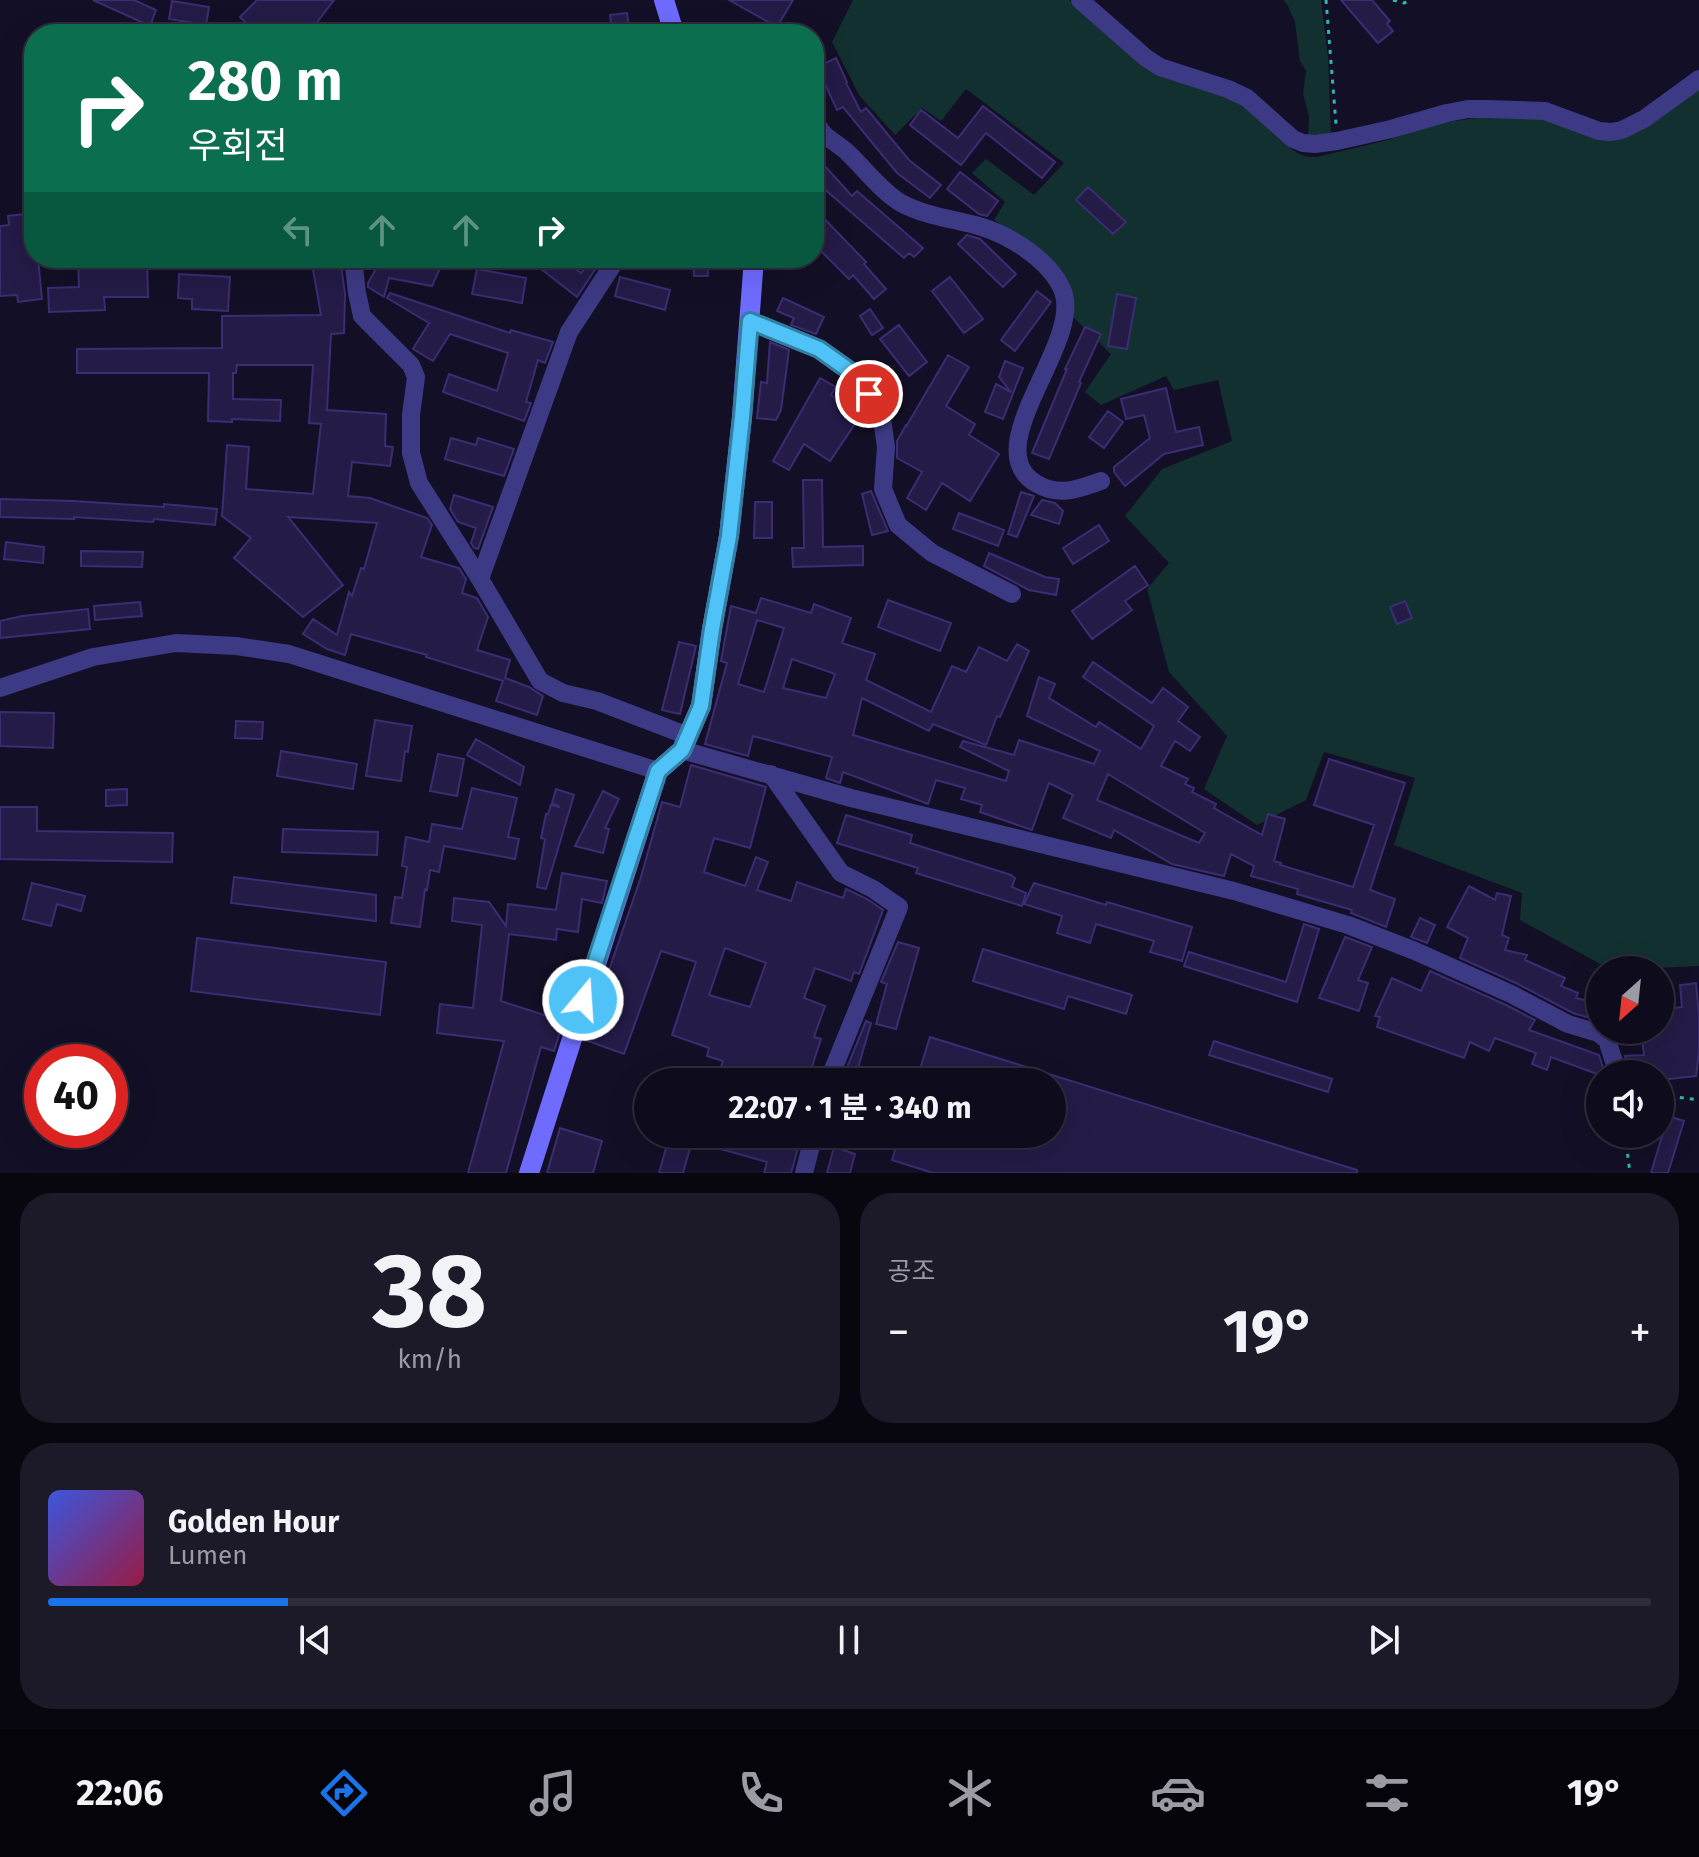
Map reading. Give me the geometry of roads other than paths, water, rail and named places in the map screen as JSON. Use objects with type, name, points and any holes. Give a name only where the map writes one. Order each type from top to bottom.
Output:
[{"type":"street","points":[[664,0],[671,24]]},
{"type":"street","points":[[1080,0],[1160,67],[1247,98],[1293,139],[1303,143],[1337,141],[1468,109],[1545,111],[1599,131],[1611,132],[1644,119],[1699,79]]},
{"type":"street","points":[[824,134],[898,201],[935,217],[986,228],[1022,247],[1049,269],[1063,289],[1067,306],[1060,335],[1020,430],[1020,467],[1028,478],[1057,492],[1075,490],[1101,481]]},
{"type":"street","points":[[354,268],[362,316],[411,365],[416,377],[411,415],[411,453],[419,483],[540,681],[563,693],[597,701],[685,743],[771,774],[851,798],[1234,891],[1348,925],[1511,994],[1568,1024],[1598,1033],[1607,1040],[1613,1060]]},
{"type":"street","points":[[480,579],[569,332],[611,268]]},
{"type":"street","points":[[529,1173],[658,771],[685,743],[701,706],[729,536],[753,268]]},
{"type":"street","points":[[750,321],[819,349],[857,376],[881,411],[886,447],[883,489],[898,525],[932,553],[1012,594]]},
{"type":"street","points":[[0,688],[93,657],[176,643],[236,646],[289,654],[658,771]]},
{"type":"street","points":[[771,774],[841,873],[899,907],[834,1068]]},
{"type":"street","points":[[804,1173],[810,1148]]}]
